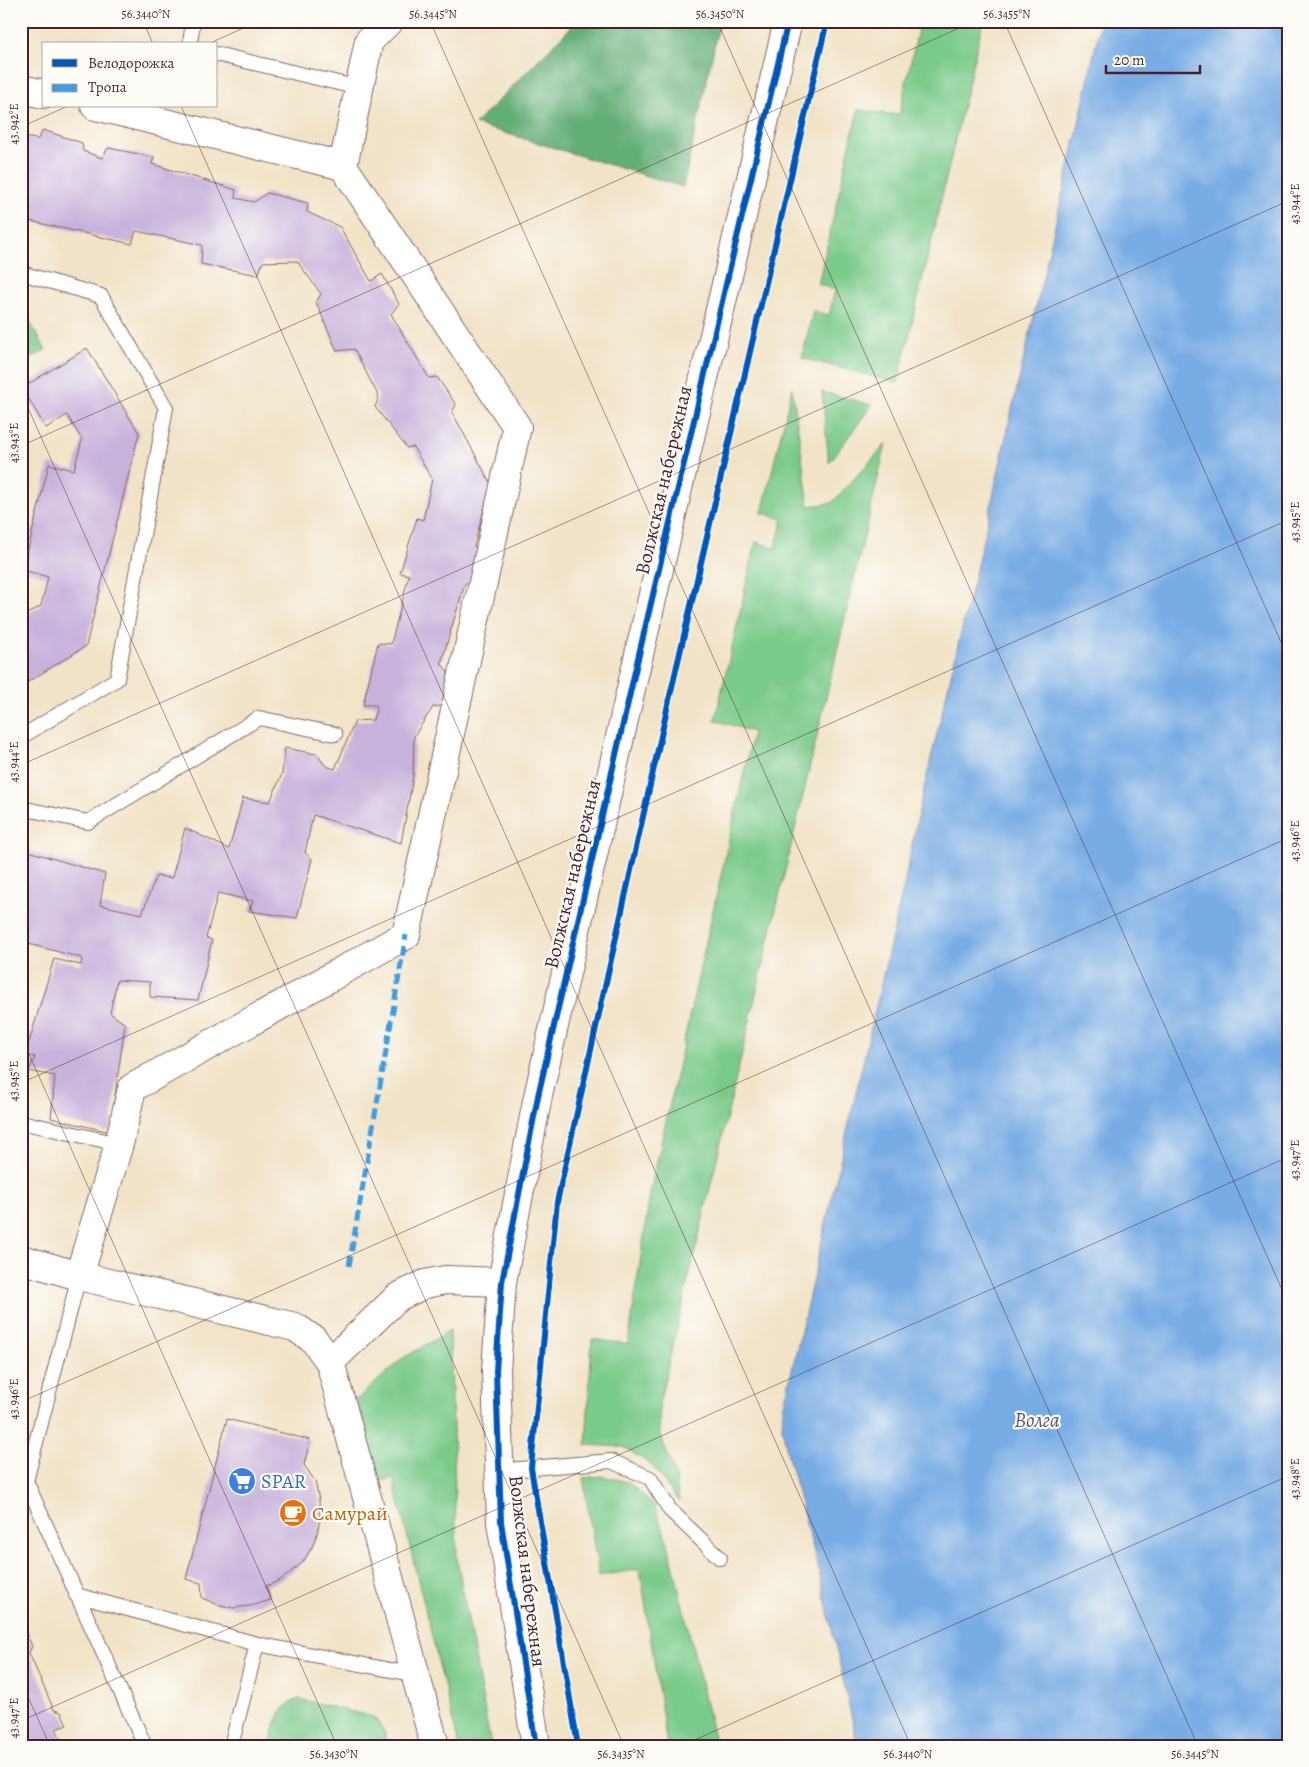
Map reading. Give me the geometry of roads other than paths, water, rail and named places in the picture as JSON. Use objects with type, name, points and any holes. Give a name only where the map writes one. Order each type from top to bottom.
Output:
[{"type":"street","points":[[343,166],[369,40],[389,21]]},
{"type":"street","name":"Волжская набережная","points":[[536,1746],[501,1522],[496,1371],[502,1282],[540,1087],[788,21]]},
{"type":"street","points":[[21,89],[42,94]]},
{"type":"street","points":[[79,1276],[120,1144],[132,1088],[406,935],[517,427],[343,166],[103,108]]},
{"type":"street","points":[[21,1259],[79,1276],[295,1327],[314,1340],[330,1362],[435,1746]]},
{"type":"street","points":[[330,1362],[398,1298],[425,1284],[445,1280],[502,1282]]},
{"type":"lane","points":[[190,42],[193,21]]},
{"type":"lane","points":[[218,54],[359,88]]},
{"type":"lane","points":[[21,273],[101,296],[166,408],[117,679],[21,737]]},
{"type":"lane","points":[[21,808],[88,822],[259,718],[335,734]]},
{"type":"lane","points":[[21,1122],[120,1144]]},
{"type":"lane","points":[[79,1276],[24,1481],[145,1746]]},
{"type":"lane","points":[[498,1471],[611,1461],[650,1478],[670,1510],[720,1558]]},
{"type":"lane","points":[[76,1595],[257,1644],[416,1675]]},
{"type":"lane","points":[[231,1746],[257,1644]]},
{"type":"water","name":"Волга","points":[[1101,21],[1288,21],[1288,1746],[858,1746],[818,1567],[788,1456],[782,1427],[783,1409]]},
{"type":"place","name":"SPAR","points":[[242,1481]]},
{"type":"place","name":"Самурай","points":[[293,1513]]}]
